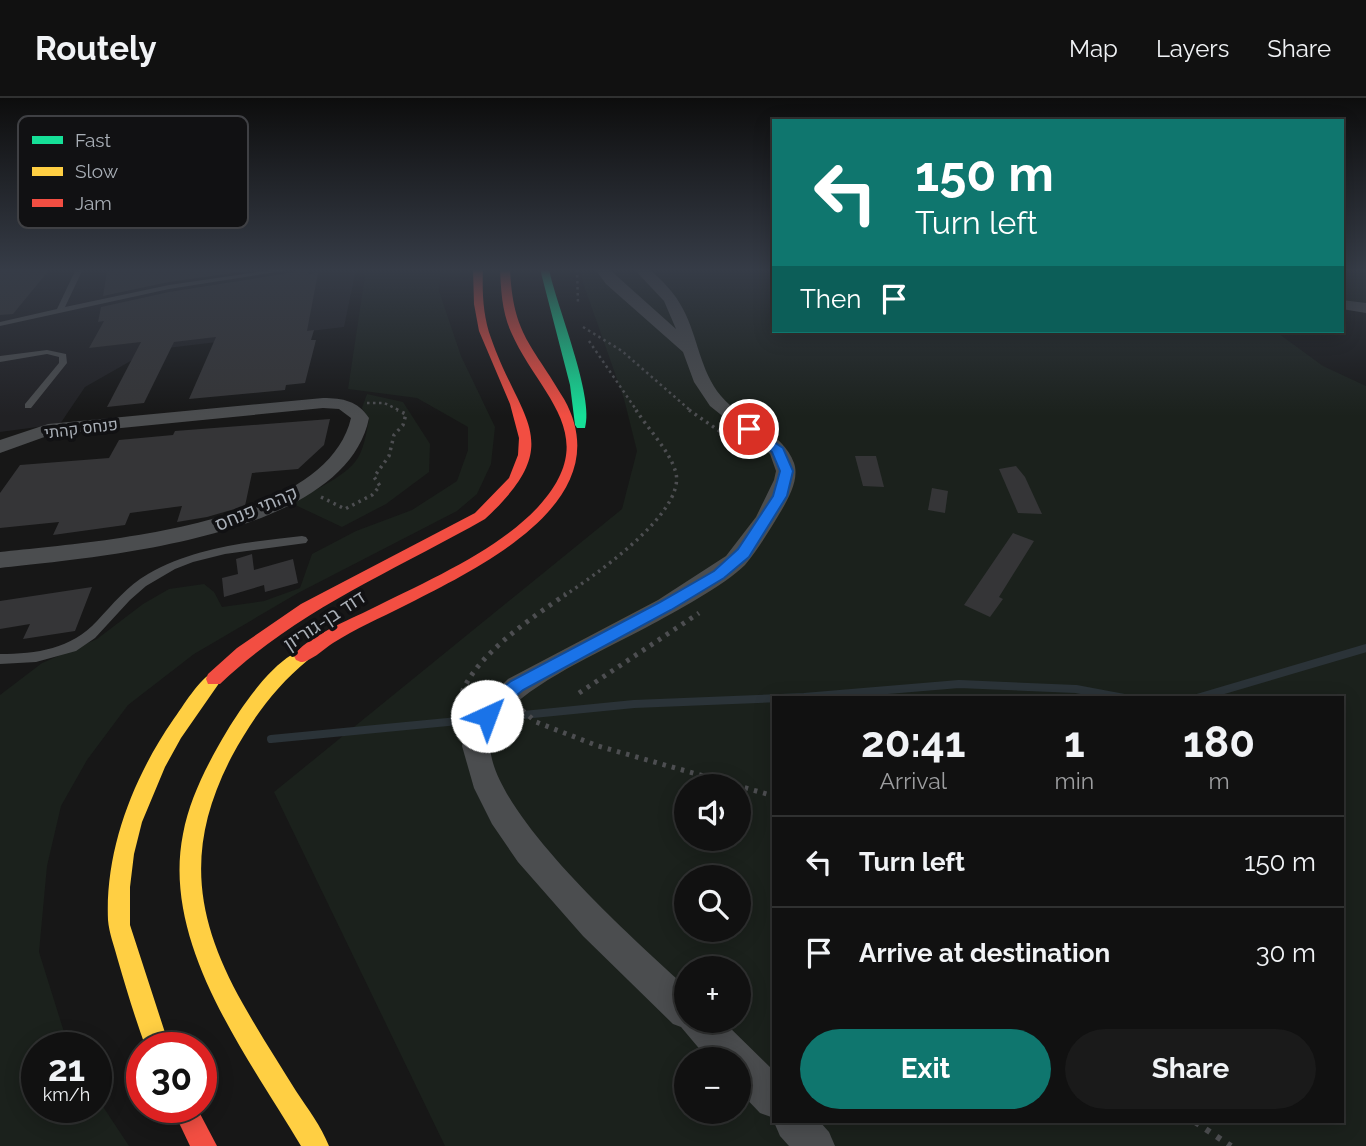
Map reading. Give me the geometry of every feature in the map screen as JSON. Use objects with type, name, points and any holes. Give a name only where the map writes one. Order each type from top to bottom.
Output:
[{"type":"main road","points":[[466,318],[499,366]]},
{"type":"main road","name":"דוד בן-גוריון","points":[[152,1032],[139,1001],[119,923],[122,857],[142,789],[169,737],[204,692],[242,654],[281,622],[454,532],[500,501],[516,482],[526,460],[526,440],[520,409],[499,366],[481,318]]},
{"type":"main road","name":"דוד בן-גוריון","points":[[316,1146],[229,996],[203,941],[191,892],[189,845],[200,804],[220,761],[242,723],[268,687],[299,659],[334,634],[499,545],[533,518],[554,497],[567,478],[573,457],[572,438],[556,397],[515,329],[513,318]]},
{"type":"main road","points":[[555,318],[580,400],[580,435],[567,478]]},
{"type":"main road","points":[[192,1123],[204,1146]]},
{"type":"street","points":[[653,318],[689,349]]},
{"type":"street","points":[[674,999],[557,886],[525,845],[484,778],[476,744],[487,716],[499,700],[517,685],[666,606],[719,574],[744,553],[780,496],[786,471],[778,451],[716,401],[689,349],[678,318]]},
{"type":"street","name":"פנחס קהתי","points":[[1,446],[48,430],[323,403],[350,407]]},
{"type":"street","name":"קהתי פנחס","points":[[0,560],[144,543],[237,520],[296,492],[332,469],[349,452],[358,436],[360,418],[350,407]]},
{"type":"street","points":[[709,1033],[722,1047]]},
{"type":"street","points":[[751,1076],[772,1097]]},
{"type":"street","points":[[795,1123],[815,1146]]},
{"type":"lane","points":[[0,324],[26,318]]},
{"type":"lane","points":[[0,359],[47,352],[63,356],[63,363],[57,372],[28,406]]},
{"type":"lane","points":[[0,659],[48,656],[74,645],[91,635],[131,590],[178,564],[211,551],[302,540]]},
{"type":"path","points":[[459,723],[456,710],[471,673],[544,611],[617,558],[664,509],[674,494],[677,478],[671,462],[600,359],[582,324],[617,348],[709,426],[735,440]]},
{"type":"path","points":[[296,492],[315,494],[345,509],[372,495],[380,486],[374,477],[389,456],[394,435],[403,425],[406,414],[384,403],[372,402],[350,407]]},
{"type":"path","points":[[579,694],[680,626]]},
{"type":"path","points":[[517,685],[523,712],[535,723],[587,744],[772,795]]},
{"type":"path","points":[[1196,1123],[1231,1146]]},
{"type":"shaded area","points":[[0,318],[346,318],[344,327],[150,350],[85,387],[60,424],[0,432]]},
{"type":"shaded area","points":[[359,318],[448,318],[461,356],[495,427],[491,464],[477,494],[457,511],[298,593],[194,654],[128,705],[87,760],[61,806],[47,866],[39,952],[64,1032],[21,1032],[21,1123],[112,1123],[112,1120],[129,1146],[0,1146],[0,695],[42,663],[97,639],[143,604],[169,589],[204,584],[214,592],[222,607],[264,601],[300,588],[312,554],[356,531],[412,510],[457,481],[468,450],[468,427],[417,398],[348,389]]},
{"type":"shaded area","points":[[595,318],[772,318],[772,333],[1278,333],[1323,366],[1366,386],[1366,1146],[445,1146],[274,792],[622,509],[637,451],[624,399]]},
{"type":"shaded area","points":[[367,394],[403,402],[430,444],[429,472],[386,504],[342,527],[291,503],[333,480],[358,458],[369,420],[362,408]]},
{"type":"building","points":[[99,318],[309,318],[307,331],[314,330],[311,340],[316,340],[305,383],[286,385],[285,390],[189,399],[216,337],[174,342],[144,403],[107,407],[141,342],[89,348],[104,321],[98,322]]},
{"type":"building","points":[[330,419],[324,445],[298,469],[252,473],[245,506],[177,522],[182,506],[130,513],[125,525],[53,535],[59,522],[0,528],[0,493],[20,465],[109,458],[119,440],[173,435],[175,431]]},
{"type":"building","points":[[855,456],[876,456],[884,487],[863,486]]},
{"type":"building","points":[[1016,466],[1025,477],[1042,514],[1018,513],[999,469]]},
{"type":"building","points":[[932,488],[948,491],[945,513],[928,510]]},
{"type":"building","points":[[1013,533],[1034,541],[999,597],[1003,599],[990,617],[964,605]]},
{"type":"building","points":[[252,554],[254,570],[293,559],[298,583],[265,592],[264,585],[224,597],[222,578],[238,574],[236,559]]},
{"type":"building","points":[[92,587],[75,631],[23,639],[30,624],[0,629],[0,601]]},
{"type":"waterway","points":[[1204,696],[1366,648]]},
{"type":"waterway","points":[[816,696],[959,684],[1076,689],[1113,696]]},
{"type":"waterway","points":[[494,718],[634,704],[772,698]]},
{"type":"waterway","points":[[271,739],[479,719]]},
{"type":"traffic: fast","points":[[556,318],[576,385],[581,425]]},
{"type":"traffic: slow","points":[[302,656],[267,689],[230,742],[200,807],[190,862],[192,900],[201,937],[215,974],[254,1046],[316,1146]]},
{"type":"traffic: slow","points":[[152,1032],[120,925],[119,887],[124,854],[132,822],[158,761],[214,679]]},
{"type":"traffic: jam","points":[[214,679],[243,652],[274,629],[341,589],[480,516],[512,485],[524,455],[522,421],[486,339],[482,318]]},
{"type":"traffic: jam","points":[[302,656],[327,639],[486,554],[541,512],[559,490],[572,450],[569,424],[559,400],[529,355],[511,318]]},
{"type":"traffic: jam","points":[[192,1123],[204,1146]]},
{"type":"route","points":[[487,716],[499,700],[517,685],[666,606],[719,574],[744,553],[780,496],[786,481],[785,462],[778,451],[749,429]]}]
